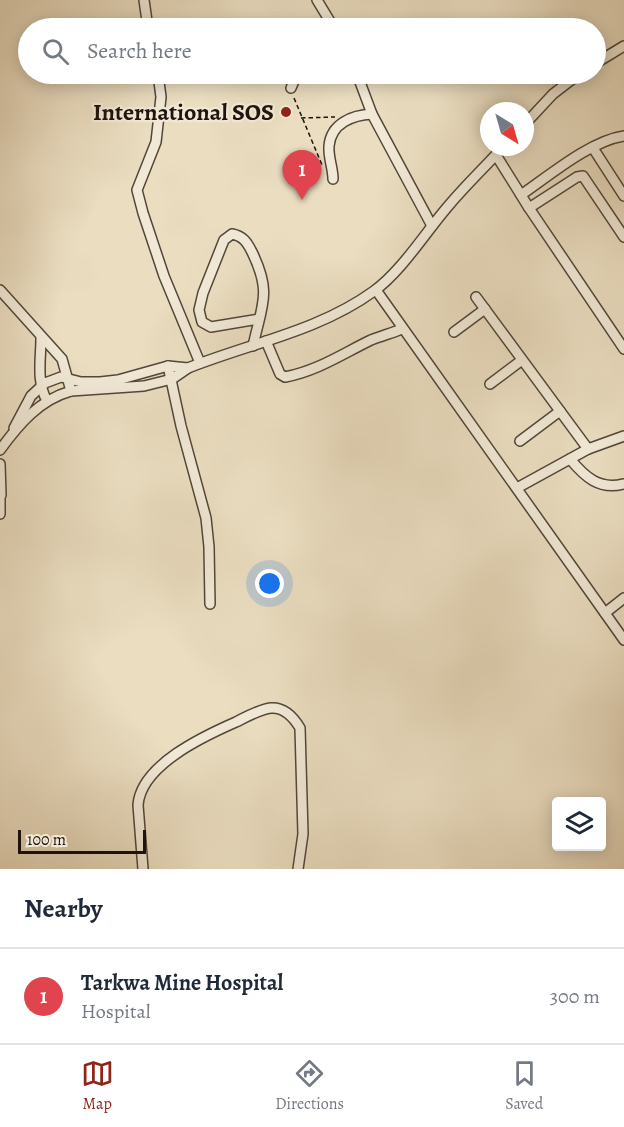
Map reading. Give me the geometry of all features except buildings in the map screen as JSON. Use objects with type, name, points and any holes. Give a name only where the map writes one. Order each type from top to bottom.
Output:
[{"type":"street","points":[[144,0],[147,18]]},
{"type":"street","points":[[317,0],[328,18]]},
{"type":"street","points":[[606,57],[624,46]]},
{"type":"street","points":[[159,84],[161,97],[156,142],[137,190],[164,276],[200,363]]},
{"type":"street","points":[[291,88],[293,84]]},
{"type":"street","points":[[361,84],[372,114],[432,226]]},
{"type":"street","points":[[534,114],[566,84]]},
{"type":"street","points":[[333,179],[329,144],[337,128],[348,118],[372,114]]},
{"type":"street","points":[[521,195],[593,148],[613,138],[624,136]]},
{"type":"street","points":[[593,148],[624,196]]},
{"type":"street","points":[[11,436],[31,396],[40,386],[61,377],[81,382],[144,386],[172,379],[200,363],[319,322],[376,290],[450,204],[495,156]]},
{"type":"street","points":[[497,156],[529,208],[621,338],[624,349]]},
{"type":"street","points":[[529,208],[577,177],[583,176],[624,237]]},
{"type":"street","points":[[253,346],[264,302],[265,286],[261,270],[246,241],[232,234],[224,240],[202,294],[199,310],[202,322],[211,327],[259,319]]},
{"type":"street","points":[[0,290],[62,359],[71,391]]},
{"type":"street","points":[[376,290],[624,640]]},
{"type":"street","points":[[476,297],[588,449]]},
{"type":"street","points":[[454,332],[485,309]]},
{"type":"street","points":[[266,341],[280,374],[285,377],[327,364],[374,339],[402,329]]},
{"type":"street","points":[[41,338],[40,386],[47,400]]},
{"type":"street","points":[[490,384],[522,360]]},
{"type":"street","points":[[0,450],[40,404],[47,400],[71,391],[119,384],[168,366],[188,368]]},
{"type":"street","points":[[168,366],[181,426],[206,518],[210,603]]},
{"type":"street","points":[[520,441],[560,411]]},
{"type":"street","points":[[517,488],[588,449],[624,436]]},
{"type":"street","points":[[570,459],[585,477],[596,483],[612,487],[623,484]]},
{"type":"street","points":[[0,464],[0,514]]},
{"type":"street","points":[[605,613],[624,598]]},
{"type":"street","points":[[143,869],[138,805],[139,794],[147,782],[160,767],[180,751],[215,731],[271,708],[284,711],[295,719],[300,728],[303,834],[298,869]]},
{"type":"path","points":[[291,88],[317,157],[330,179],[333,179]]},
{"type":"path","points":[[301,118],[348,118]]},
{"type":"place","name":"International SOS","points":[[286,112]]},
{"type":"place","name":"Tarkwa Mine Hospital","points":[[302,200]]}]
